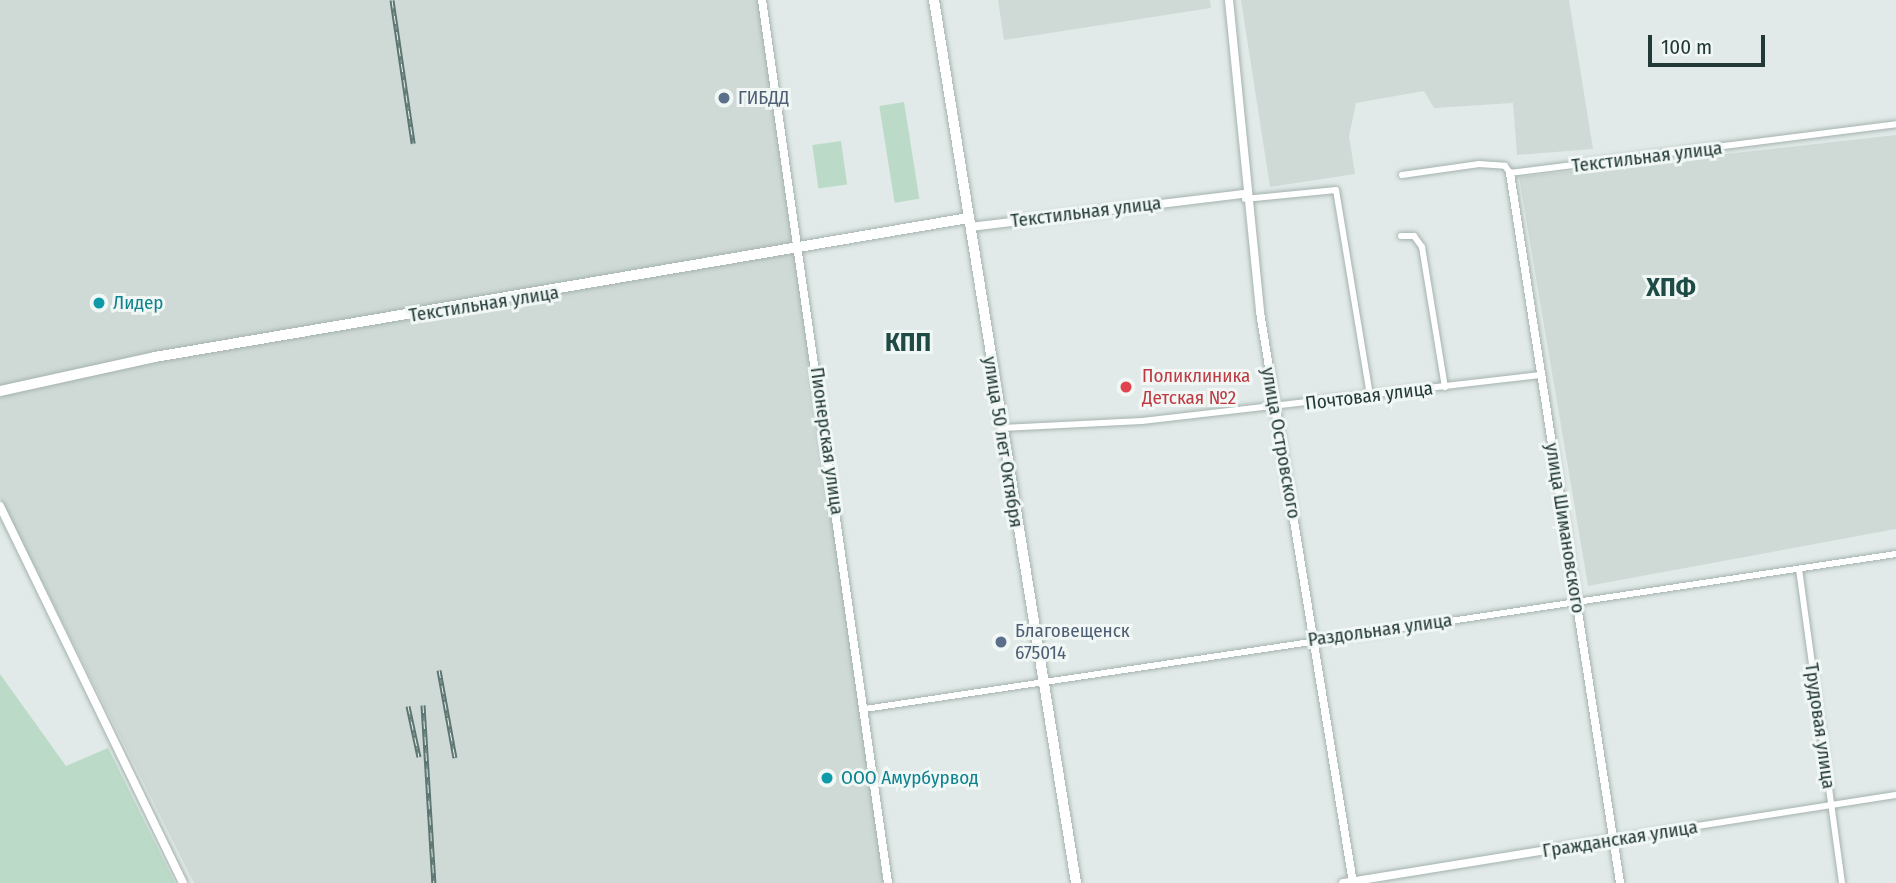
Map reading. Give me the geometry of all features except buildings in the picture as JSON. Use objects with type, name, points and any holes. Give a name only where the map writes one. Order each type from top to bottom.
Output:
[{"type":"main road","name":"улица 50 лет Октября","points":[[934,0],[1000,428],[1076,883]]},
{"type":"main road","name":"Текстильная улица","points":[[0,391],[281,335],[969,223]]},
{"type":"street","name":"Пионерская улица","points":[[762,0],[801,252],[888,883]]},
{"type":"street","name":"улица Островского","points":[[1229,0],[1244,197],[1275,406],[1353,882]]},
{"type":"street","name":"Текстильная улица","points":[[1402,175],[1479,164],[1510,173],[1896,124]]},
{"type":"street","name":"улица Шимановского","points":[[1510,173],[1620,883]]},
{"type":"street","name":"Текстильная улица","points":[[969,223],[1336,190],[1370,396]]},
{"type":"street","name":"Почтовая улица","points":[[1401,236],[1414,236],[1422,247],[1445,387]]},
{"type":"street","name":"Почтовая улица","points":[[1000,428],[1275,406],[1542,376]]},
{"type":"street","points":[[0,506],[183,883]]},
{"type":"street","name":"Раздольная улица","points":[[865,709],[1314,639],[1896,554]]},
{"type":"street","name":"Трудовая улица","points":[[1799,569],[1842,883]]},
{"type":"street","name":"Гражданская улица","points":[[1343,883],[1896,795]]},
{"type":"shaded area","points":[[0,0],[762,0],[851,609],[883,883],[194,883],[0,498]]},
{"type":"shaded area","points":[[998,0],[1210,0],[1211,8],[1004,40]]},
{"type":"shaded area","points":[[1241,0],[1569,0],[1593,149],[1517,155],[1513,103],[1434,108],[1424,91],[1356,103],[1349,136],[1355,174],[1270,187]]},
{"type":"shaded area","points":[[1896,135],[1896,529],[1588,586],[1519,177]]},
{"type":"green space","points":[[904,102],[919,199],[895,203],[879,106]]},
{"type":"green space","points":[[841,141],[847,185],[818,189],[812,145]]},
{"type":"green space","points":[[0,674],[66,766],[108,748],[175,883],[0,883]]},
{"type":"railway","points":[[392,0],[413,143]]},
{"type":"railway","points":[[439,670],[455,758]]},
{"type":"railway","points":[[423,705],[434,883]]},
{"type":"railway","points":[[408,706],[419,757]]},
{"type":"place","name":"ГИБДД","points":[[724,98]]},
{"type":"place","name":"Лидер","points":[[99,303]]},
{"type":"place","name":"Поликлиника Детская №2","points":[[1126,387]]},
{"type":"place","name":"Благовещенск 675014","points":[[1001,642]]},
{"type":"place","name":"ООО Амурбурвод","points":[[827,778]]},
{"type":"district","name":"ХПФ","points":[[1671,288]]},
{"type":"district","name":"КПП","points":[[908,343]]}]
